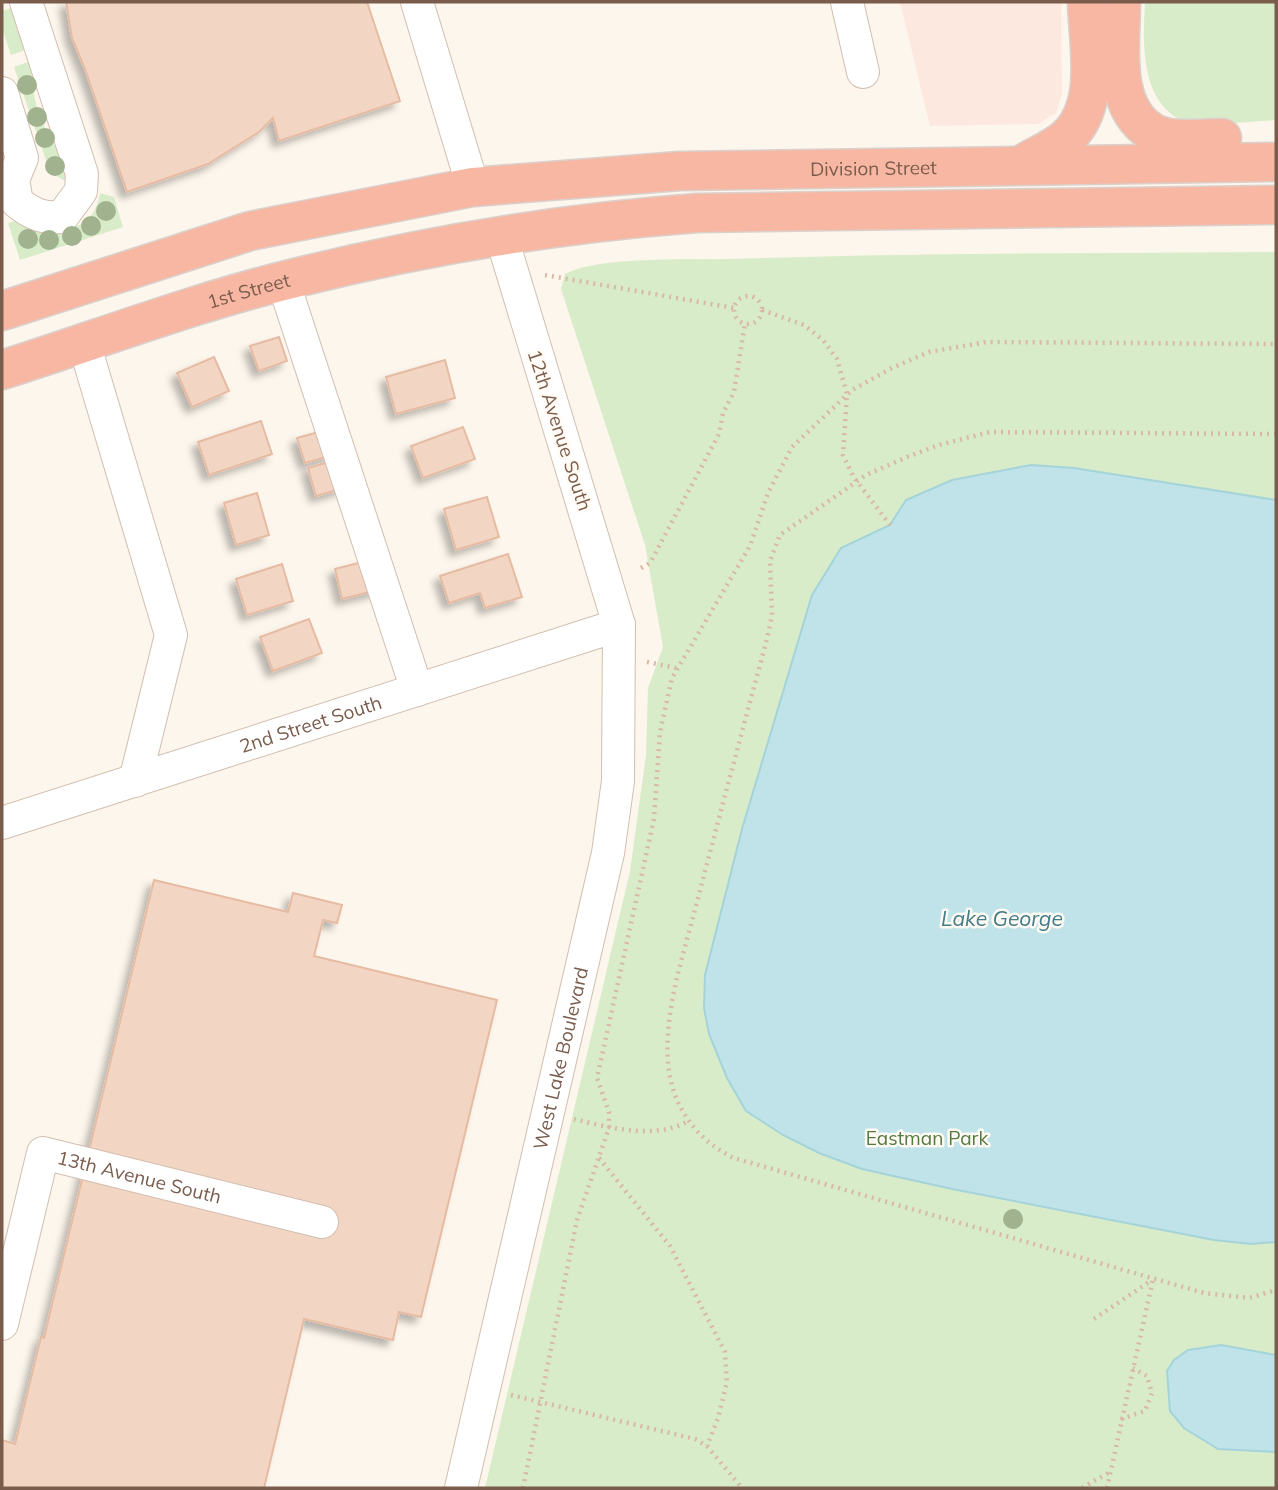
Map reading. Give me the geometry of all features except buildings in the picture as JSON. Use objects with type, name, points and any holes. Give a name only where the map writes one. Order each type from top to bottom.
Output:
[{"type":"highway","points":[[1020,165],[1065,139],[1078,125],[1086,110],[1089,81],[1087,2]]},
{"type":"highway","points":[[1121,2],[1121,74],[1132,114],[1146,127],[1153,133],[1181,138],[1276,139]]},
{"type":"highway","name":"Division Street","points":[[473,187],[680,171],[1276,162]]},
{"type":"highway","points":[[2,310],[250,231],[473,187]]},
{"type":"highway","points":[[501,235],[606,220],[697,213],[1276,205]]},
{"type":"highway","name":"1st Street","points":[[2,370],[283,281],[380,258],[501,235]]},
{"type":"street","points":[[2,93],[22,158],[13,180],[16,202],[46,219],[62,217],[81,191],[82,174],[26,2]]},
{"type":"street","points":[[417,2],[473,187]]},
{"type":"street","points":[[847,2],[863,72]]},
{"type":"street","name":"12th Avenue South","points":[[501,235],[619,625]]},
{"type":"street","points":[[283,281],[417,690]]},
{"type":"street","points":[[84,343],[170,635],[135,781]]},
{"type":"street","name":"2nd Street South","points":[[2,823],[619,625]]},
{"type":"street","name":"West Lake Boulevard","points":[[461,1488],[608,853],[618,781],[619,625]]},
{"type":"street","name":"13th Avenue South","points":[[2,1324],[43,1153],[322,1222]]},
{"type":"path","points":[[545,275],[734,308]]},
{"type":"path","points":[[751,296],[758,300],[762,310],[757,320],[745,323],[736,317],[734,308],[738,300],[751,296]]},
{"type":"path","points":[[762,310],[804,325],[823,340],[837,359],[847,394],[843,456],[858,482],[890,525]]},
{"type":"path","points":[[641,568],[650,563],[712,453],[723,413],[734,392],[745,323]]},
{"type":"path","points":[[523,1488],[577,1220],[609,1128],[610,1112],[597,1078],[654,819],[660,732],[677,668],[750,546],[768,493],[792,447],[847,394],[892,368],[929,352],[968,344],[1028,341],[1276,344]]},
{"type":"path","points":[[1276,434],[990,432],[939,444],[866,475],[789,527],[772,550],[769,570],[772,616],[681,964],[669,1025],[670,1076],[688,1121],[708,1143],[734,1158],[1153,1279],[1225,1297],[1250,1297],[1276,1290]]},
{"type":"path","points":[[645,662],[677,668]]},
{"type":"path","points":[[548,1113],[609,1128],[671,1131],[688,1121]]},
{"type":"path","points":[[599,1158],[670,1246],[725,1352],[727,1382],[718,1418],[707,1446]]},
{"type":"path","points":[[1094,1319],[1153,1279]]},
{"type":"path","points":[[1107,1488],[1153,1279]]},
{"type":"path","points":[[1121,1419],[1145,1411],[1152,1393],[1147,1376],[1133,1368]]},
{"type":"path","points":[[506,1395],[695,1439],[707,1446],[742,1488]]},
{"type":"path","points":[[1082,1488],[1110,1472]]},
{"type":"shaded area","points":[[900,2],[1061,2],[1062,93],[1056,113],[1038,124],[930,126]]},
{"type":"green space","points":[[1145,2],[1276,2],[1276,120],[1192,123],[1170,113],[1159,101],[1147,70]]},
{"type":"green space","points":[[14,7],[28,49],[11,55],[2,28],[2,11]]},
{"type":"green space","points":[[34,60],[34,93],[38,112],[57,149],[69,164],[66,179],[63,180],[50,172],[14,67]]},
{"type":"green space","points":[[100,193],[114,197],[123,227],[20,260],[8,223],[15,221],[55,228],[78,225],[88,219],[95,209]]},
{"type":"green space","name":"Eastman Park","points":[[1276,252],[1276,1488],[485,1488],[630,871],[646,755],[648,688],[663,647],[645,545],[561,289],[565,274],[599,264],[644,260],[934,254]]},
{"type":"water","name":"Lake George","points":[[1031,465],[1074,468],[1276,500],[1276,1242],[1251,1244],[1214,1240],[862,1169],[819,1153],[783,1135],[746,1111],[727,1078],[709,1034],[704,1008],[705,975],[742,829],[812,595],[841,548],[890,525],[906,500],[952,480]]},
{"type":"water","points":[[1221,1345],[1276,1355],[1276,1452],[1218,1449],[1184,1428],[1170,1411],[1167,1371],[1174,1360],[1188,1350]]}]
